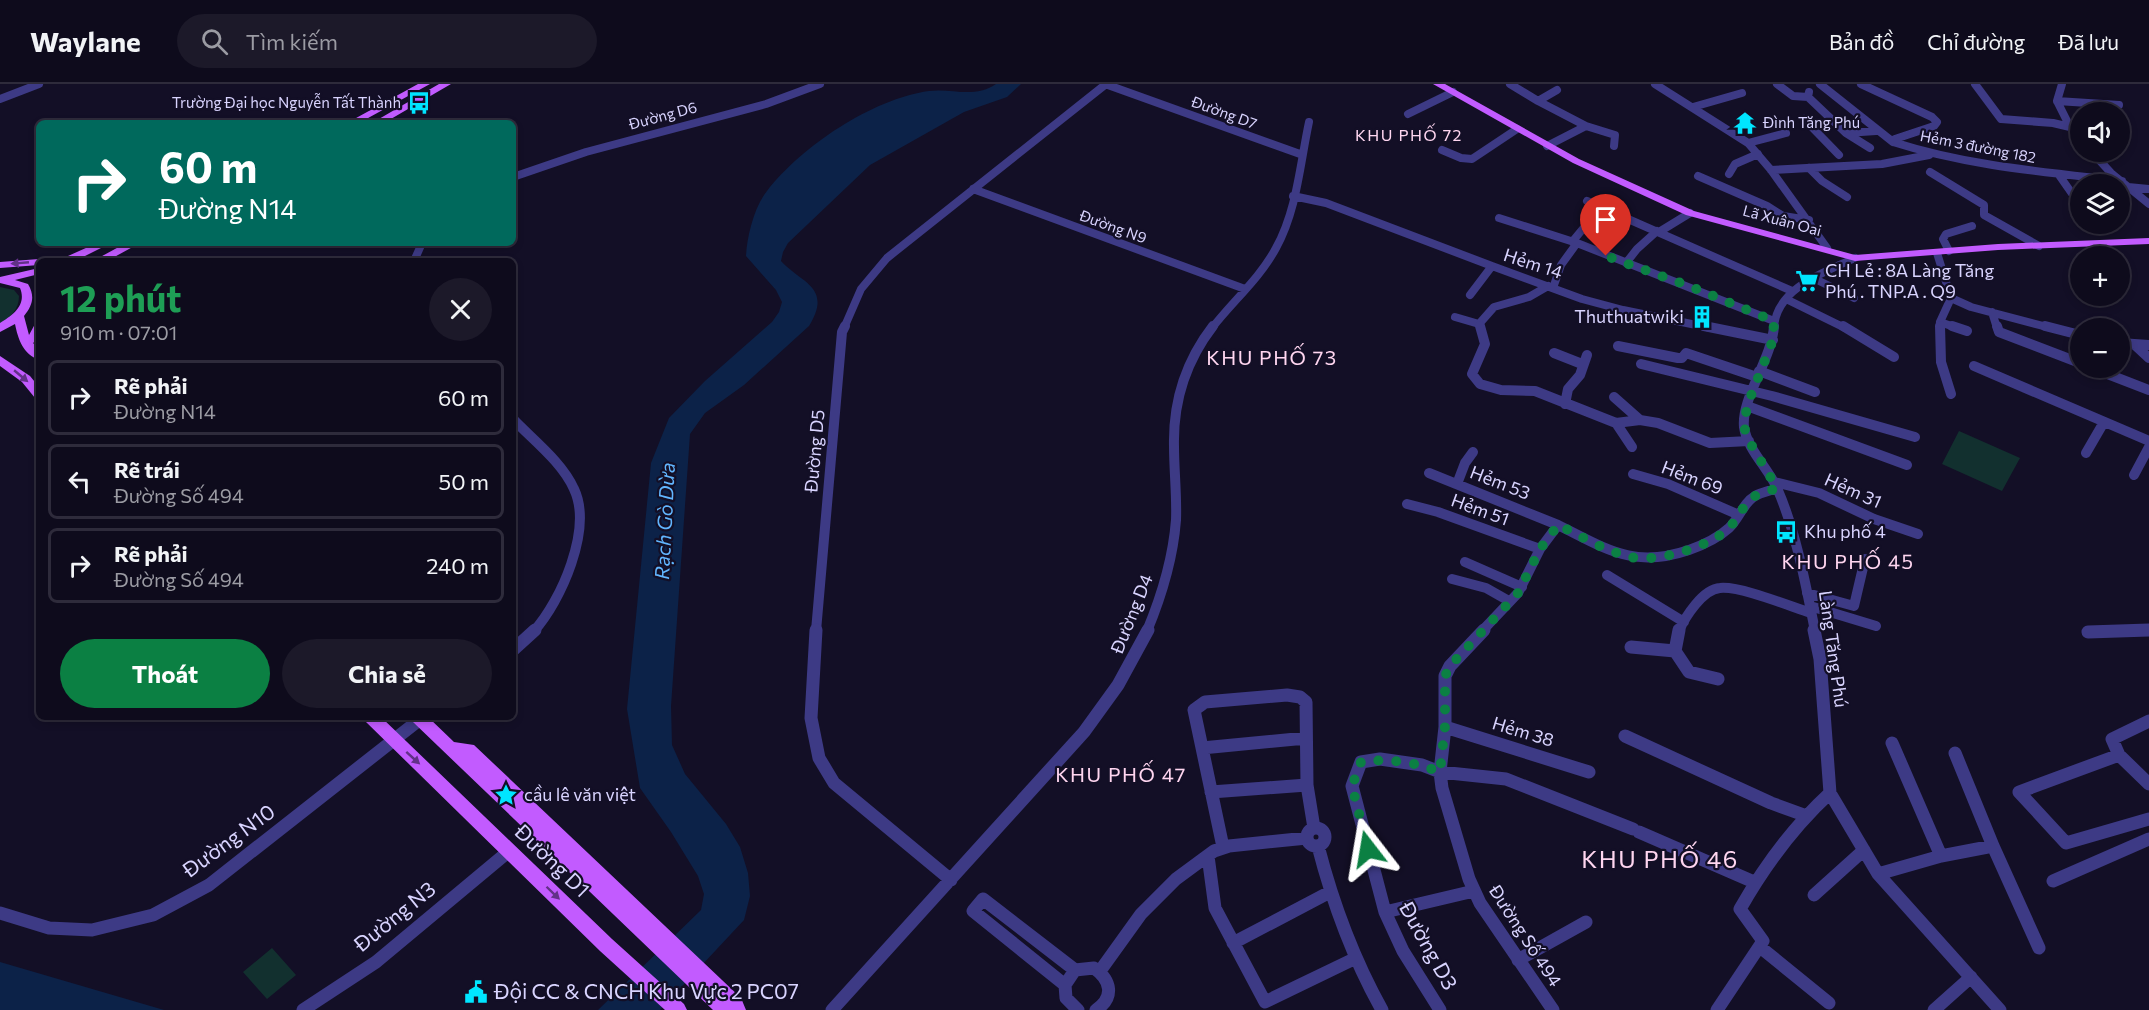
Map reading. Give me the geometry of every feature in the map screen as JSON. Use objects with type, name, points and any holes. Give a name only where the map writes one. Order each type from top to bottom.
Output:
[{"type":"main road","points":[[382,120],[446,84]]},
{"type":"main road","points":[[434,90],[453,84]]},
{"type":"main road","name":"Lã Xuân Oai","points":[[1438,84],[1547,146],[1690,213],[1827,248],[1855,258],[2149,241]]},
{"type":"main road","points":[[358,120],[422,85]]},
{"type":"main road","points":[[398,98],[412,103]]},
{"type":"main road","points":[[350,120],[382,107]]},
{"type":"main road","points":[[72,258],[99,246]]},
{"type":"main road","points":[[104,258],[129,246]]},
{"type":"main road","points":[[0,265],[36,262]]},
{"type":"main road","points":[[0,280],[36,272]]},
{"type":"main road","points":[[0,280],[24,286],[28,293],[28,301]]},
{"type":"main road","points":[[0,328],[18,316],[28,301],[36,296]]},
{"type":"main road","points":[[18,316],[34,345]]},
{"type":"main road","points":[[0,360],[26,378],[36,391]]},
{"type":"main road","name":"Đường D1","points":[[374,720],[606,945],[678,1010]]},
{"type":"main road","name":"Đường D1","points":[[422,720],[638,918],[723,1002],[735,1004],[736,1010]]},
{"type":"street","points":[[0,99],[39,84]]},
{"type":"street","name":"Đường D6","points":[[516,176],[623,142],[768,104],[820,84]]},
{"type":"street","name":"Đường D7","points":[[1105,84],[1300,154]]},
{"type":"street","name":"Đường D5","points":[[951,880],[834,783],[819,758],[811,718],[842,332],[861,289],[896,249],[1105,84]]},
{"type":"street","points":[[1510,84],[1586,126],[1615,135],[1614,146]]},
{"type":"street","points":[[1655,84],[1748,143],[1772,170],[1827,248]]},
{"type":"street","points":[[1778,84],[1793,96],[1808,95],[1846,133],[1870,148]]},
{"type":"street","points":[[1820,84],[1838,96],[1876,131],[1893,142]]},
{"type":"street","name":"Hẻm 3 đường 182","points":[[1861,84],[1932,117],[1938,122],[1934,126],[1894,139],[1893,142],[1934,154],[2070,177]]},
{"type":"street","points":[[1975,84],[2001,119],[2053,123],[2070,127]]},
{"type":"street","points":[[2062,84],[2057,101],[2070,127]]},
{"type":"street","points":[[1538,101],[1557,90]]},
{"type":"street","points":[[1408,114],[1453,92]]},
{"type":"street","points":[[1693,107],[1742,93]]},
{"type":"street","points":[[2057,101],[2072,102]]},
{"type":"street","points":[[1804,119],[1839,155]]},
{"type":"street","name":"Đường D4","points":[[832,1010],[951,880],[1100,711],[1121,680],[1143,639],[1163,589],[1176,517],[1172,440],[1182,386],[1188,368],[1216,319],[1245,289],[1277,246],[1284,231],[1309,122]]},
{"type":"street","points":[[1547,146],[1586,126]]},
{"type":"street","points":[[1442,150],[1461,158],[1472,159],[1517,129]]},
{"type":"street","points":[[1846,133],[1876,131]]},
{"type":"street","points":[[1748,143],[1786,134]]},
{"type":"street","points":[[1729,174],[1735,164],[1758,154]]},
{"type":"street","points":[[1772,170],[1882,164],[1934,154]]},
{"type":"street","points":[[2102,162],[2114,174]]},
{"type":"street","points":[[1809,168],[1822,181],[1847,196]]},
{"type":"street","points":[[1930,172],[1984,205],[1984,215],[2039,246]]},
{"type":"street","points":[[2059,176],[2070,191]]},
{"type":"street","points":[[1698,177],[1767,206],[1783,216],[1809,220]]},
{"type":"street","name":"Hẻm 3 đường 182","points":[[2130,185],[2149,189]]},
{"type":"street","points":[[2130,188],[2149,204]]},
{"type":"street","name":"Đường N9","points":[[973,189],[1245,289]]},
{"type":"street","points":[[1293,196],[1326,203],[1492,266]]},
{"type":"street","points":[[1587,201],[1658,231],[1789,295],[1894,357]]},
{"type":"street","points":[[1479,324],[1494,307],[1529,297],[1550,287],[1574,243],[1601,207]]},
{"type":"street","points":[[1626,263],[1637,249],[1658,231],[1690,213]]},
{"type":"street","points":[[1499,218],[1574,243],[1774,321]]},
{"type":"street","points":[[1949,251],[1943,239],[1946,234],[1972,226]]},
{"type":"street","points":[[1937,253],[1951,298],[1940,322],[1941,362],[1951,394]]},
{"type":"street","name":"Làng Tăng Phú","points":[[1855,258],[1813,278],[1789,295],[1774,321],[1773,340],[1752,391],[1744,427],[1749,441],[1775,485],[1800,560],[1820,659],[1830,793],[1878,874],[2000,1010]]},
{"type":"street","name":"Hẻm 14","points":[[1470,295],[1492,266],[1582,299],[1623,310],[1773,340]]},
{"type":"street","points":[[1813,278],[1854,298]]},
{"type":"street","points":[[1951,298],[1992,312],[2070,332]]},
{"type":"street","points":[[1992,312],[1999,332],[2070,359]]},
{"type":"street","points":[[1455,317],[1479,324],[1487,340],[1472,374],[1474,380],[1501,390],[1535,391],[1616,423],[1640,420],[1658,423],[1710,443],[1749,441]]},
{"type":"street","points":[[1940,322],[1967,330]]},
{"type":"street","points":[[2130,344],[2149,345]]},
{"type":"street","points":[[2134,345],[2149,358]]},
{"type":"street","points":[[1618,346],[1678,358],[1682,358],[1686,353],[1815,392]]},
{"type":"street","points":[[1554,353],[1585,359],[1580,375],[1568,389],[1564,404]]},
{"type":"street","points":[[1641,364],[1685,377],[1698,377],[1752,391],[1915,437]]},
{"type":"street","points":[[1974,366],[2149,441]]},
{"type":"street","points":[[2118,378],[2149,390]]},
{"type":"street","points":[[1614,397],[1640,420]]},
{"type":"street","points":[[1747,406],[1907,465]]},
{"type":"street","points":[[516,422],[560,469],[575,489],[579,512],[570,561],[556,601],[532,633],[516,647]]},
{"type":"street","points":[[2086,453],[2104,422]]},
{"type":"street","points":[[1616,423],[1632,447]]},
{"type":"street","points":[[2134,475],[2149,447]]},
{"type":"street","points":[[1457,484],[1465,462],[1473,452]]},
{"type":"street","name":"Hẻm 53","points":[[1429,473],[1558,525]]},
{"type":"street","name":"Hẻm 69","points":[[1633,474],[1668,484],[1739,515]]},
{"type":"street","points":[[1558,525],[1633,558],[1694,549],[1712,541],[1730,528],[1753,497],[1775,485]]},
{"type":"street","name":"Hẻm 31","points":[[1775,485],[1819,493],[1874,519],[1918,534]]},
{"type":"street","name":"Hẻm 51","points":[[1407,504],[1438,512],[1540,549]]},
{"type":"street","name":"Đường Số 494","points":[[1553,1010],[1474,891],[1442,788],[1440,772],[1445,726],[1445,676],[1450,666],[1482,634],[1522,587],[1540,549],[1558,525]]},
{"type":"street","points":[[1807,593],[1854,606],[1865,559]]},
{"type":"street","points":[[1465,562],[1522,587]]},
{"type":"street","points":[[1607,575],[1684,622]]},
{"type":"street","points":[[1452,579],[1486,588],[1509,601]]},
{"type":"street","points":[[1718,679],[1689,672],[1676,651],[1679,629],[1706,593],[1719,588],[1876,626]]},
{"type":"street","points":[[2088,632],[2149,630]]},
{"type":"street","points":[[1631,647],[1676,651]]},
{"type":"street","points":[[1223,847],[1194,710],[1205,702],[1262,696],[1300,697],[1306,702],[1307,785],[1313,837],[1330,892],[1356,958],[1382,1010]]},
{"type":"street","name":"Đường N10","points":[[0,913],[49,928],[92,930],[153,915],[209,885],[418,720]]},
{"type":"street","points":[[2149,721],[2112,739],[2119,754],[2149,784]]},
{"type":"street","name":"Hẻm 38","points":[[1445,726],[1589,772]]},
{"type":"street","points":[[1625,736],[1771,803],[1804,815]]},
{"type":"street","points":[[1202,748],[1306,738]]},
{"type":"street","points":[[1892,744],[1941,856]]},
{"type":"street","points":[[1955,753],[1993,846],[2039,948]]},
{"type":"street","points":[[2119,754],[2019,792],[2066,843],[2149,819]]},
{"type":"street","name":"Đường D3","points":[[1440,772],[1422,765],[1380,759],[1361,762],[1352,786],[1385,912],[1403,951],[1440,1010]]},
{"type":"street","points":[[1440,772],[1506,779],[1636,830],[1754,882]]},
{"type":"street","points":[[1211,792],[1307,785]]},
{"type":"street","points":[[1717,1010],[1763,941],[1740,909],[1754,882],[1804,815],[1830,793]]},
{"type":"street","points":[[1100,971],[1141,914],[1176,879],[1208,856],[1223,847],[1313,837]]},
{"type":"street","points":[[2053,881],[2149,839]]},
{"type":"street","points":[[1878,874],[1941,856],[1993,846]]},
{"type":"street","name":"Đường N3","points":[[303,1010],[376,962],[509,850]]},
{"type":"street","points":[[1814,895],[1864,850]]},
{"type":"street","points":[[1208,856],[1215,908],[1267,1006],[1356,958]]},
{"type":"street","points":[[1385,912],[1474,891]]},
{"type":"street","points":[[1233,943],[1330,892]]},
{"type":"street","points":[[1065,985],[972,911],[983,899],[1075,970]]},
{"type":"street","points":[[1518,960],[1586,922]]},
{"type":"street","points":[[1760,947],[1829,1003]]},
{"type":"street","points":[[1078,1010],[1066,998],[1065,985],[1075,970],[1088,967],[1100,971],[1109,987],[1105,1008]]},
{"type":"street","points":[[1934,1010],[1971,977]]},
{"type":"green space","points":[[0,287],[14,290],[19,296],[14,312],[0,324]]},
{"type":"green space","points":[[1959,431],[2020,458],[2002,491],[1942,464]]},
{"type":"green space","points":[[272,948],[296,975],[267,999],[243,972]]},
{"type":"water","name":"Rạch Gò Dừa","points":[[996,84],[1021,84],[1007,97],[964,112],[870,165],[788,243],[781,261],[812,287],[818,302],[816,313],[809,326],[744,385],[705,413],[690,434],[671,706],[672,745],[685,774],[726,824],[740,847],[748,873],[750,896],[744,920],[660,1010],[598,1010],[701,910],[704,894],[698,876],[640,788],[627,709],[651,463],[669,418],[705,381],[772,322],[782,302],[776,290],[746,256],[750,231],[758,205],[767,191],[799,158],[840,127],[862,114],[907,96],[929,91],[971,92]]},
{"type":"water","points":[[0,962],[164,1010],[0,1010]]},
{"type":"place","name":"Trường Đại học Nguyễn Tất Thành","points":[[419,103]]},
{"type":"place","name":"Đình Tăng Phú","points":[[1745,123]]},
{"type":"place","name":"CH Lẻ : 8A Làng Tăng Phú . TNP.A . Q9","points":[[1807,281]]},
{"type":"place","name":"Thuthuatwiki","points":[[1702,317]]},
{"type":"place","name":"Khu phố 4","points":[[1786,532]]},
{"type":"place","name":"cầu lê văn việt","points":[[506,795]]},
{"type":"place","name":"Đội CC & CNCH Khu Vực 2 PC07","points":[[476,992]]},
{"type":"district","name":"KHU PHỐ 72","points":[[1409,135]]},
{"type":"district","name":"KHU PHỐ 73","points":[[1272,358]]},
{"type":"district","name":"KHU PHỐ 45","points":[[1848,562]]},
{"type":"district","name":"KHU PHỐ 47","points":[[1121,775]]},
{"type":"district","name":"KHU PHỐ 46","points":[[1660,860]]},
{"type":"route","points":[[1368,849],[1352,786],[1361,762],[1380,759],[1422,765],[1440,772],[1445,726],[1445,676],[1450,666],[1482,634],[1495,615],[1518,593],[1540,549],[1558,525],[1622,555],[1633,558],[1650,557],[1694,549],[1712,541],[1730,528],[1753,497],[1777,488],[1749,441],[1744,427],[1747,406],[1759,370],[1773,340],[1774,321],[1689,286],[1606,256]]}]
